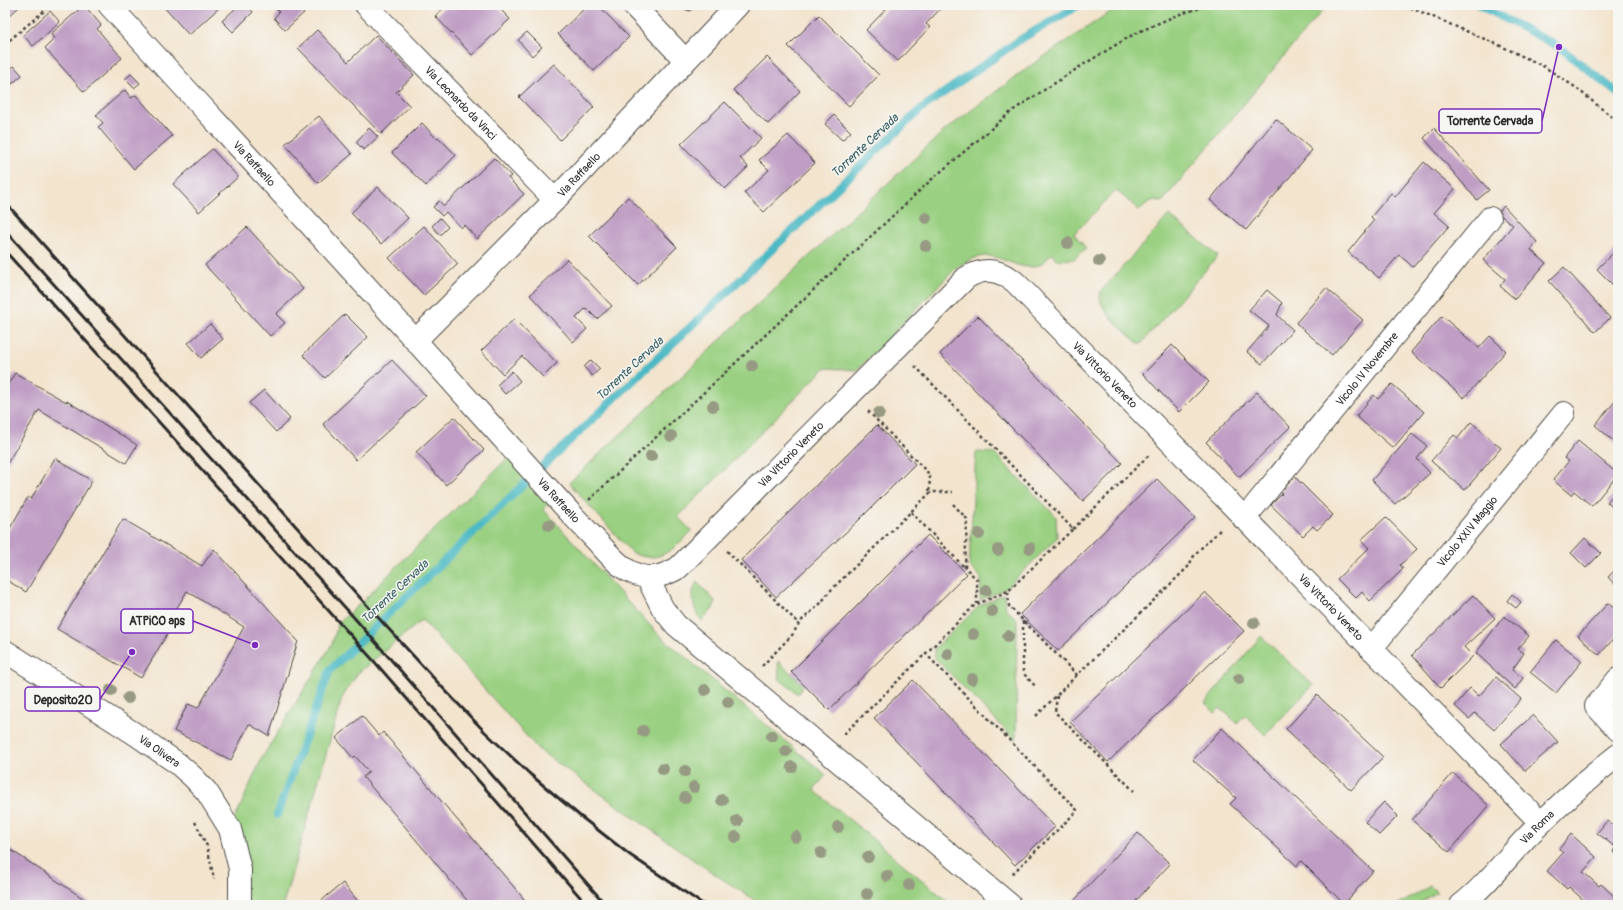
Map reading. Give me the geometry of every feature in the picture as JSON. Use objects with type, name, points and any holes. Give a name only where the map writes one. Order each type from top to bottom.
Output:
[{"type":"street","name":"Via Raffaello","points":[[109,5],[618,563],[631,572],[647,577]]},
{"type":"street","name":"Via Leonardo da Vinci","points":[[366,5],[554,200]]},
{"type":"street","points":[[633,5],[685,60]]},
{"type":"street","name":"Via Raffaello","points":[[416,340],[554,200],[738,5]]},
{"type":"street","name":"Vicolo IV Novembre","points":[[1235,521],[1490,218]]},
{"type":"street","name":"Via Vittorio Veneto","points":[[647,577],[657,578],[678,568],[966,278],[981,271],[990,270],[999,272],[1015,282],[1235,521],[1371,648],[1541,823]]},
{"type":"street","name":"Vicolo XXIV Maggio","points":[[1371,648],[1564,413]]},
{"type":"street","points":[[647,577],[663,609],[676,624],[1010,905]]},
{"type":"street","name":"Via Olivera","points":[[5,651],[135,734],[177,763],[207,792],[230,829],[240,870],[240,905]]},
{"type":"street","points":[[1618,679],[1596,706],[1618,730]]},
{"type":"street","name":"Via Roma","points":[[1461,905],[1478,890],[1541,823],[1569,796],[1618,755]]},
{"type":"path","points":[[5,44],[51,5]]},
{"type":"path","points":[[589,500],[932,180],[1012,111],[1081,66],[1134,34],[1177,15],[1210,5]]},
{"type":"path","points":[[1404,5],[1544,66],[1575,87],[1618,122]]},
{"type":"path","points":[[915,366],[1073,528]]},
{"type":"path","points":[[864,407],[930,475],[929,494]]},
{"type":"path","points":[[844,735],[925,653],[977,604],[1008,591],[1150,454]]},
{"type":"path","points":[[758,671],[793,634],[799,623],[821,603],[829,592],[931,492],[953,492]]},
{"type":"path","points":[[953,504],[967,519],[965,567]]},
{"type":"path","points":[[911,512],[977,580],[977,604]]},
{"type":"path","points":[[1036,716],[1188,567],[1195,554],[1235,521]]},
{"type":"path","points":[[724,548],[799,623]]},
{"type":"path","points":[[1008,591],[1009,606],[1077,675]]},
{"type":"path","points":[[1023,620],[1023,673],[1036,687]]},
{"type":"path","points":[[925,653],[1077,810],[1076,814],[1011,875]]},
{"type":"path","points":[[1056,696],[1055,712],[1134,791]]},
{"type":"path","points":[[192,816],[207,846],[215,882]]},
{"type":"green space","points":[[1120,5],[1327,5],[1162,202],[1155,200],[1149,202],[1139,210],[1116,190],[1074,234],[1086,248],[1074,259],[1058,260],[1051,254],[1042,263],[1030,267],[995,257],[984,256],[971,259],[960,265],[857,370],[825,368],[678,517],[692,531],[679,544],[658,556],[642,556],[632,553],[569,483],[759,303],[944,131],[1030,66]]},
{"type":"green space","points":[[1169,215],[1218,256],[1140,345],[1113,321],[1107,313],[1100,299],[1101,291]]},
{"type":"green space","points":[[515,451],[556,496],[543,509],[659,635],[826,775],[814,790],[952,905],[762,905],[698,863],[539,750],[422,620],[358,673],[342,698],[283,905],[237,905],[230,829],[262,758],[332,644],[338,623],[363,601]]},
{"type":"green space","points":[[976,452],[994,453],[1056,516],[1057,538],[1005,589],[980,600],[981,578],[969,566]]},
{"type":"green space","points":[[697,582],[716,602],[712,610],[702,621],[696,612],[693,602],[693,592]]},
{"type":"green space","points":[[1004,594],[1006,609],[1017,619],[1016,741],[934,657],[934,649],[979,606]]},
{"type":"green space","points":[[1261,636],[1313,685],[1265,735],[1245,715],[1237,723],[1220,708],[1215,713],[1205,703]]},
{"type":"green space","points":[[778,661],[803,685],[798,694],[779,679]]},
{"type":"green space","points":[[1430,886],[1437,892],[1417,905],[1396,905],[1407,900]]},
{"type":"building","points":[[5,5],[21,5],[5,20]]},
{"type":"building","points":[[84,5],[101,25],[97,29],[122,58],[84,92],[45,48],[54,39],[51,34]]},
{"type":"building","points":[[162,5],[220,5],[221,6],[189,35]]},
{"type":"building","points":[[239,5],[247,5],[253,12],[233,32],[222,21]]},
{"type":"building","points":[[272,5],[300,5],[306,11],[285,30],[274,18],[279,12]]},
{"type":"building","points":[[447,5],[496,5],[510,19],[472,55],[435,16]]},
{"type":"building","points":[[588,5],[598,5],[629,37],[594,71],[558,34]]},
{"type":"building","points":[[674,5],[697,5],[690,11]]},
{"type":"building","points":[[890,5],[944,5],[926,24],[930,27],[898,61],[866,30]]},
{"type":"building","points":[[50,11],[60,22],[33,46],[23,35]]},
{"type":"building","points":[[819,15],[879,75],[849,106],[788,46]]},
{"type":"building","points":[[317,30],[348,62],[376,35],[414,75],[396,92],[410,106],[381,134],[298,48]]},
{"type":"building","points":[[527,32],[542,47],[532,56],[518,40]]},
{"type":"building","points":[[767,57],[800,91],[768,124],[733,90]]},
{"type":"building","points":[[554,64],[594,107],[560,140],[519,97]]},
{"type":"building","points":[[14,66],[22,75],[5,90],[5,68],[8,71]]},
{"type":"building","points":[[131,74],[140,83],[134,88],[125,79]]},
{"type":"building","points":[[125,90],[131,98],[136,95],[172,136],[134,169],[98,127],[103,123],[96,115]]},
{"type":"building","points":[[725,102],[761,138],[740,158],[748,167],[725,189],[681,144]]},
{"type":"building","points":[[834,115],[851,132],[842,140],[825,124]]},
{"type":"building","points":[[319,116],[352,154],[318,183],[285,144]]},
{"type":"building","points":[[1276,119],[1312,150],[1246,230],[1210,200]]},
{"type":"building","points":[[422,123],[436,138],[438,137],[456,155],[426,186],[392,153]]},
{"type":"building","points":[[369,128],[378,137],[364,150],[356,142]]},
{"type":"building","points":[[1434,128],[1489,190],[1477,200],[1424,138]]},
{"type":"building","points":[[788,135],[815,163],[764,212],[744,193],[769,170],[759,160]]},
{"type":"building","points":[[212,149],[238,177],[199,212],[173,184]]},
{"type":"building","points":[[494,158],[511,176],[508,178],[524,194],[477,239],[464,225],[461,228],[446,212],[442,216],[433,207],[439,201],[444,206]]},
{"type":"building","points":[[1424,162],[1455,189],[1434,213],[1449,226],[1413,267],[1399,255],[1379,278],[1348,252],[1374,220],[1371,217],[1391,193],[1395,197]]},
{"type":"building","points":[[378,187],[408,218],[381,244],[351,213]]},
{"type":"building","points":[[628,197],[677,247],[638,285],[589,236]]},
{"type":"building","points":[[1504,206],[1537,242],[1531,250],[1546,263],[1515,299],[1500,286],[1505,279],[1483,260],[1513,225],[1498,213]]},
{"type":"building","points":[[440,218],[448,227],[440,235],[432,226]]},
{"type":"building","points":[[424,226],[458,264],[424,295],[389,258]]},
{"type":"building","points":[[247,227],[303,289],[276,314],[285,323],[270,336],[205,265]]},
{"type":"building","points":[[1618,248],[1618,290],[1597,269]]},
{"type":"building","points":[[567,259],[612,306],[597,319],[586,308],[576,318],[587,329],[573,342],[530,295]]},
{"type":"building","points":[[1564,267],[1610,318],[1595,332],[1549,281]]},
{"type":"building","points":[[1326,288],[1363,320],[1332,355],[1296,323]]},
{"type":"building","points":[[1267,290],[1282,303],[1277,315],[1293,330],[1262,364],[1247,352],[1269,326],[1249,310]]},
{"type":"building","points":[[345,314],[368,337],[325,378],[303,355]]},
{"type":"building","points":[[978,316],[1122,463],[1083,501],[940,354]]},
{"type":"building","points":[[1442,316],[1479,348],[1490,336],[1506,351],[1464,398],[1411,352]]},
{"type":"building","points":[[514,319],[557,363],[543,377],[522,356],[503,374],[481,351]]},
{"type":"building","points":[[210,324],[223,339],[201,358],[188,343]]},
{"type":"building","points":[[1172,345],[1209,382],[1179,412],[1143,374]]},
{"type":"building","points":[[392,360],[426,396],[356,460],[323,424]]},
{"type":"building","points":[[591,360],[600,369],[592,376],[584,367]]},
{"type":"building","points":[[512,371],[520,381],[505,394],[497,385]]},
{"type":"building","points":[[15,373],[66,402],[67,401],[137,445],[126,463],[39,410],[5,467],[5,389]]},
{"type":"building","points":[[1392,384],[1424,412],[1393,448],[1356,416],[1374,395],[1378,399]]},
{"type":"building","points":[[264,390],[290,419],[276,432],[249,403]]},
{"type":"building","points":[[1257,392],[1290,427],[1239,477],[1206,442]]},
{"type":"building","points":[[1618,398],[1618,445],[1595,425]]},
{"type":"building","points":[[454,417],[484,450],[446,485],[416,452]]},
{"type":"building","points":[[1471,422],[1501,448],[1465,490],[1431,461],[1454,435],[1458,438]]},
{"type":"building","points":[[877,425],[915,464],[858,521],[776,597],[741,560]]},
{"type":"building","points":[[1412,434],[1427,446],[1417,459],[1430,473],[1395,504],[1372,480]]},
{"type":"building","points":[[1578,441],[1618,474],[1592,506],[1574,491],[1571,495],[1553,480],[1569,461],[1564,458]]},
{"type":"building","points":[[55,458],[92,481],[26,592],[5,579],[5,537],[28,497],[31,499]]},
{"type":"building","points":[[1295,477],[1333,515],[1317,530],[1313,526],[1303,536],[1271,505],[1282,494],[1280,492]]},
{"type":"building","points":[[1157,479],[1195,518],[1058,651],[1020,614]]},
{"type":"building","points":[[1618,489],[1618,509],[1616,511],[1607,502]]},
{"type":"building","points":[[1386,517],[1417,549],[1400,565],[1403,569],[1370,601],[1362,592],[1356,598],[1337,579],[1369,548],[1361,540]]},
{"type":"building","points":[[123,519],[202,566],[214,549],[298,641],[269,736],[249,724],[231,760],[174,731],[188,704],[198,708],[244,627],[187,591],[175,611],[179,614],[141,678],[57,629]]},
{"type":"building","points":[[928,535],[967,574],[829,710],[791,672]]},
{"type":"building","points":[[1585,538],[1601,553],[1586,568],[1571,553]]},
{"type":"building","points":[[1618,567],[1618,588],[1608,577]]},
{"type":"building","points":[[1205,592],[1244,631],[1108,762],[1070,722]]},
{"type":"building","points":[[1512,594],[1521,602],[1516,608],[1507,601]]},
{"type":"building","points":[[1473,595],[1495,618],[1464,647],[1473,656],[1441,688],[1412,655]]},
{"type":"building","points":[[1608,603],[1618,612],[1618,634],[1599,655],[1578,636]]},
{"type":"building","points":[[1504,616],[1529,636],[1518,649],[1524,653],[1512,670],[1523,678],[1515,689],[1476,653]]},
{"type":"building","points":[[1556,640],[1582,661],[1556,693],[1530,672]]},
{"type":"building","points":[[1496,677],[1521,699],[1494,730],[1475,713],[1469,719],[1455,706],[1470,688],[1479,696]]},
{"type":"building","points":[[913,680],[1055,827],[1015,865],[874,718]]},
{"type":"building","points":[[1317,695],[1383,757],[1351,790],[1286,729]]},
{"type":"building","points":[[1533,715],[1558,742],[1525,771],[1501,744]]},
{"type":"building","points":[[362,716],[379,736],[383,732],[529,905],[471,905],[363,777],[369,772],[355,756],[353,758],[336,738]]},
{"type":"building","points":[[1222,728],[1373,871],[1344,904],[1301,861],[1297,866],[1230,804],[1236,798],[1193,760]]},
{"type":"building","points":[[1453,773],[1489,806],[1449,852],[1412,820]]},
{"type":"building","points":[[1384,802],[1398,816],[1379,835],[1365,822]]},
{"type":"building","points":[[1607,821],[1618,829],[1618,842],[1614,846],[1597,833]]},
{"type":"building","points":[[1138,833],[1170,864],[1132,905],[1070,905]]},
{"type":"building","points":[[1571,834],[1596,857],[1583,872],[1599,886],[1601,884],[1618,900],[1618,905],[1589,905],[1569,887],[1567,889],[1547,871],[1563,853],[1559,849]]},
{"type":"building","points":[[1618,845],[1618,856],[1613,851]]},
{"type":"building","points":[[5,846],[93,905],[5,905]]},
{"type":"building","points":[[343,883],[361,905],[317,905],[328,895]]},
{"type":"waterway","name":"Torrente Cervada","points":[[277,815],[330,670],[525,483],[922,108],[1021,39],[1079,5]]},
{"type":"waterway","name":"Torrente Cervada","points":[[1479,5],[1559,47],[1618,93]]},
{"type":"railway","points":[[5,202],[363,601],[485,732],[531,775],[580,816],[630,855],[704,905]]},
{"type":"railway","points":[[5,230],[350,613],[606,905]]},
{"type":"railway","points":[[5,251],[373,660],[587,905]]},
{"type":"place","name":"Torrente Cervada","points":[[1559,47]]},
{"type":"place","name":"ATPiCO aps","points":[[255,645]]},
{"type":"place","name":"Deposito20","points":[[132,652]]}]
